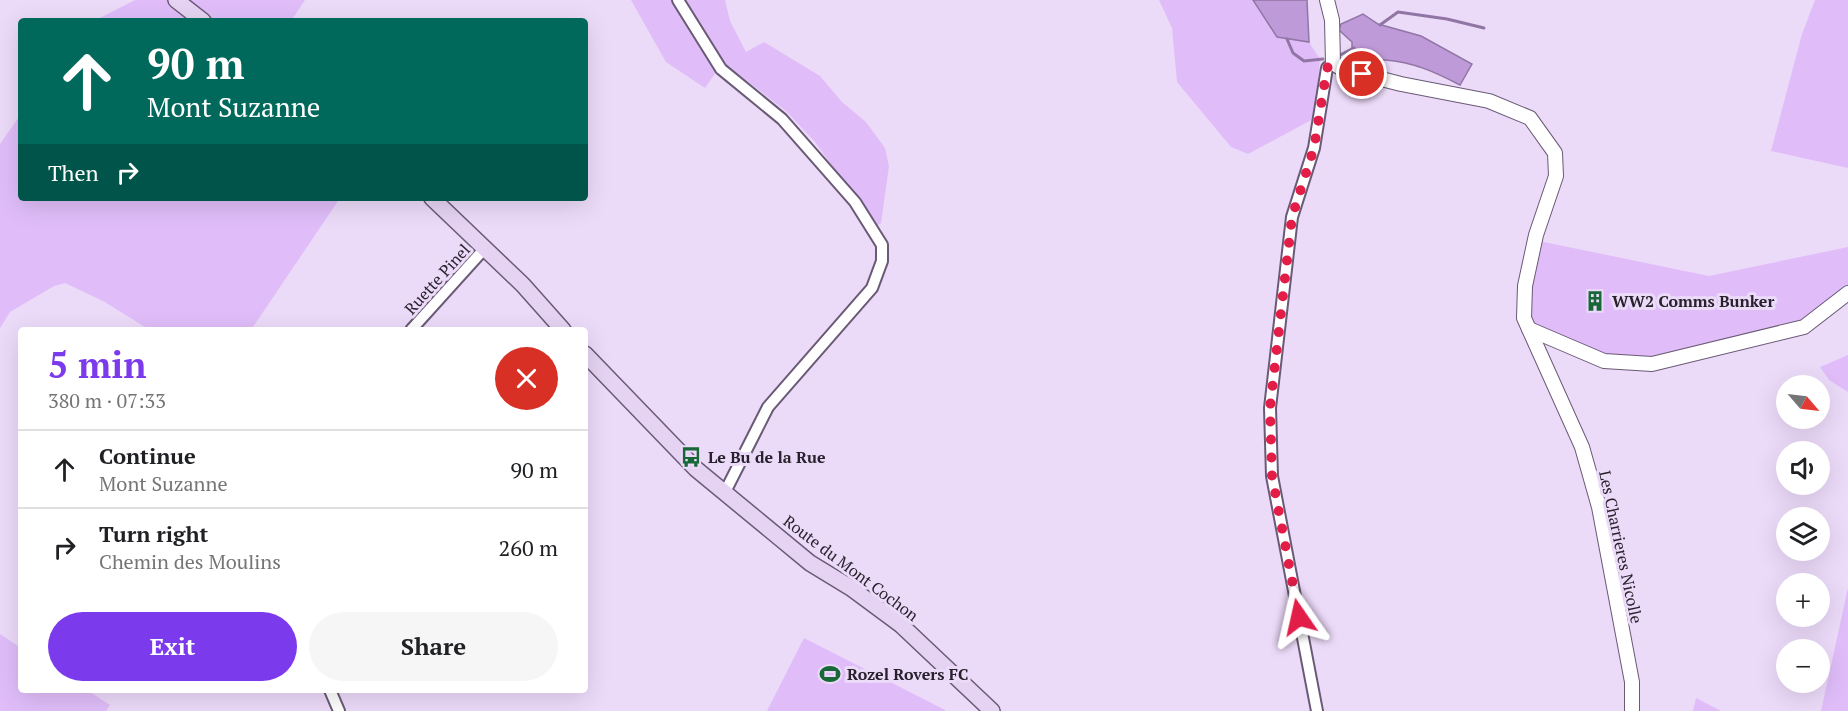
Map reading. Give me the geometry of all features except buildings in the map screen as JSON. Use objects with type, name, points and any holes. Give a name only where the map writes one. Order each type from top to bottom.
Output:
[{"type":"main road","points":[[176,0],[199,18]]},
{"type":"main road","points":[[435,201],[485,248],[560,327]]},
{"type":"main road","name":"Route du Mont Cochon","points":[[588,357],[696,469],[810,563],[851,588],[901,625],[992,711]]},
{"type":"street","points":[[678,0],[721,69],[782,119],[855,202],[882,244],[882,261],[872,288],[768,407],[725,492]]},
{"type":"street","points":[[1317,711],[1272,476],[1270,408],[1292,217],[1314,148],[1327,68],[1333,63],[1332,20],[1327,0]]},
{"type":"street","name":"Les Charrieres Nicolle","points":[[1333,63],[1342,69],[1401,84],[1490,101],[1530,118],[1555,153],[1556,176],[1536,235],[1525,286],[1524,318],[1582,447],[1599,507],[1632,682],[1632,711]]},
{"type":"street","name":"Ruette Pinel","points":[[414,327],[485,248]]},
{"type":"street","points":[[1529,329],[1605,361],[1652,364],[1804,327],[1848,293]]},
{"type":"street","points":[[331,693],[339,711]]},
{"type":"shaded area","points":[[135,0],[167,0],[188,18],[100,18]]},
{"type":"shaded area","points":[[185,0],[305,0],[293,18],[206,18]]},
{"type":"shaded area","points":[[631,0],[673,0],[718,69],[705,88],[666,62]]},
{"type":"shaded area","points":[[684,0],[725,0],[730,21],[746,52],[764,42],[820,76],[842,102],[866,122],[885,148],[889,166],[881,223],[877,226],[871,221],[815,142],[786,111],[725,64]]},
{"type":"shaded area","points":[[1159,0],[1253,0],[1277,37],[1309,42],[1320,59],[1315,118],[1248,154],[1231,147],[1177,82],[1172,28]]},
{"type":"shaded area","points":[[1253,0],[1307,0],[1309,42],[1277,37]]},
{"type":"shaded area","points":[[1815,0],[1848,0],[1848,168],[1771,151],[1802,34]]},
{"type":"shaded area","points":[[1363,14],[1378,24],[1421,36],[1472,64],[1460,85],[1433,72],[1405,63],[1381,60],[1352,61],[1352,42],[1339,30],[1341,24]]},
{"type":"shaded area","points":[[18,118],[18,201],[338,201],[253,327],[145,327],[103,301],[65,283],[54,286],[10,312],[0,328],[0,144]]},
{"type":"shaded area","points":[[1539,241],[1709,276],[1848,247],[1848,289],[1806,320],[1651,358],[1603,355],[1533,326],[1529,317],[1528,296]]},
{"type":"shaded area","points":[[1848,355],[1848,392],[1830,381],[1830,375],[1826,375],[1820,367]]},
{"type":"shaded area","points":[[1848,588],[1848,711],[1821,711],[1825,693],[1830,693],[1830,670]]},
{"type":"shaded area","points":[[0,634],[18,646],[18,693],[92,693],[110,705],[106,711],[0,711]]},
{"type":"shaded area","name":"Rozel Rovers FC","points":[[804,638],[945,710],[945,711],[767,711]]},
{"type":"shaded area","points":[[1696,698],[1721,711],[1693,711]]},
{"type":"waterway","points":[[1380,25],[1398,12],[1447,19],[1484,28]]},
{"type":"waterway","points":[[1287,39],[1293,53],[1304,61],[1323,59]]},
{"type":"waterway","points":[[1340,55],[1354,48]]},
{"type":"place","name":"WW2 Comms Bunker","points":[[1595,301]]},
{"type":"place","name":"Le Bu de la Rue","points":[[691,457]]},
{"type":"place","name":"Rozel Rovers FC","points":[[830,674]]},
{"type":"route","points":[[1299,617],[1272,476],[1270,408],[1292,217],[1314,148],[1327,68],[1333,63],[1342,69],[1362,74]]}]
